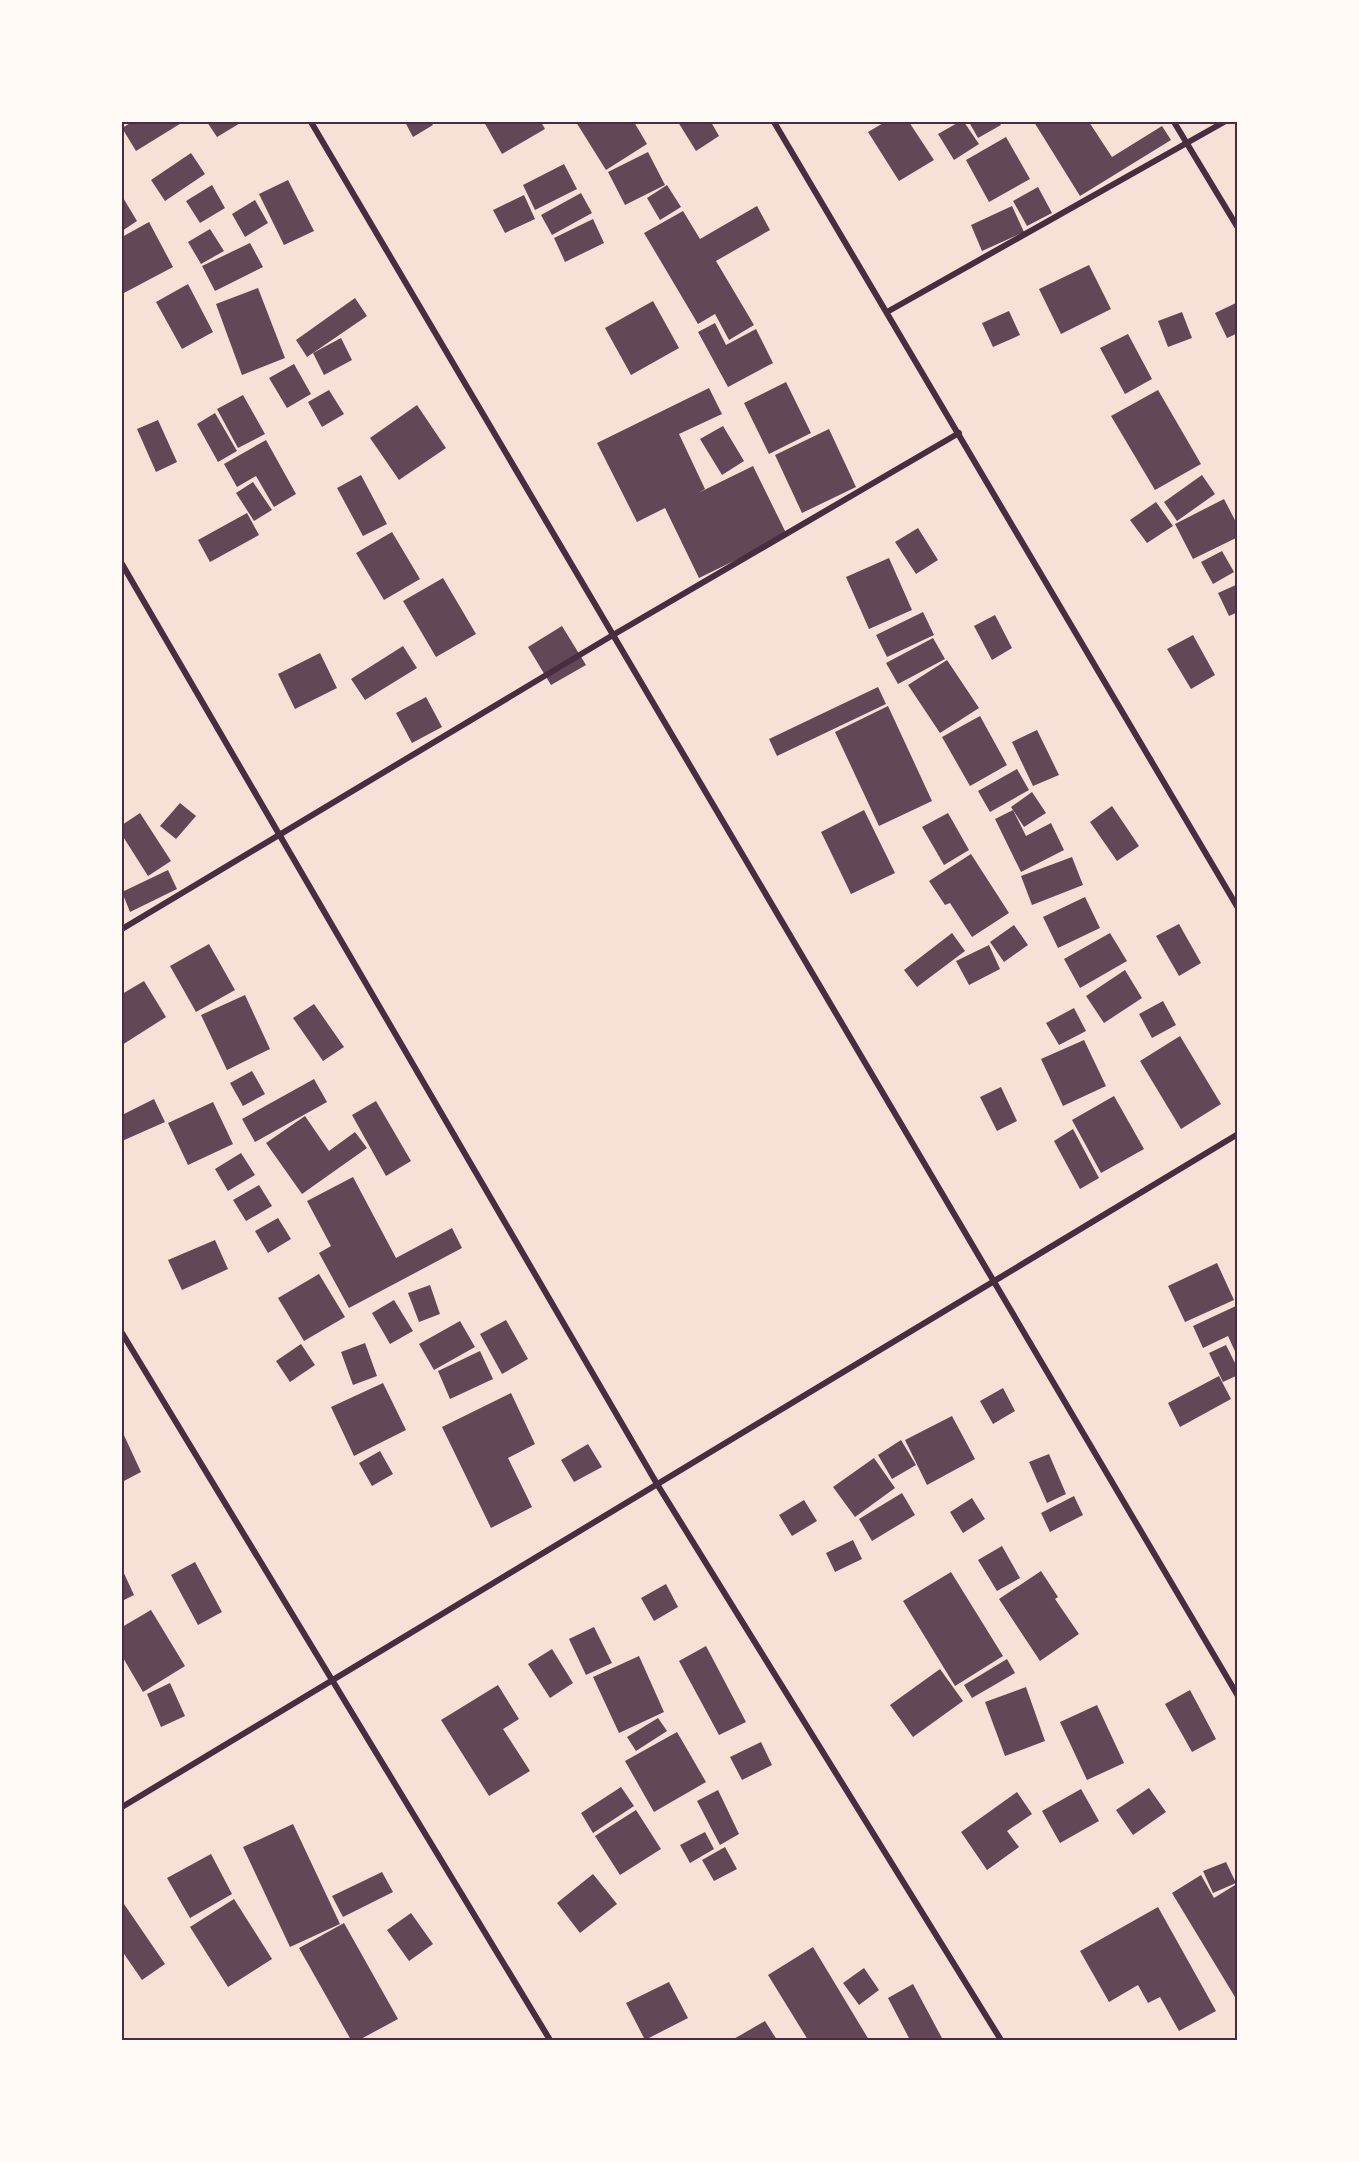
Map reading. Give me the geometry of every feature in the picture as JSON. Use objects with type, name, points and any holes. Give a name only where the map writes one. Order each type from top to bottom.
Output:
[{"type":"street","points":[[311,122],[1238,1696]]},
{"type":"street","points":[[774,122],[1238,908]]},
{"type":"street","points":[[1174,122],[1238,228]]},
{"type":"street","points":[[887,312],[1224,122]]},
{"type":"street","points":[[122,929],[613,635],[958,433]]},
{"type":"street","points":[[122,564],[657,1484],[1000,2040]]},
{"type":"street","points":[[122,1807],[1238,1134]]},
{"type":"street","points":[[122,1333],[550,2040]]},
{"type":"building","points":[[132,122],[183,122],[136,151],[122,128]]},
{"type":"building","points":[[207,122],[242,122],[217,137]]},
{"type":"building","points":[[405,122],[431,122],[433,125],[413,137]]},
{"type":"building","points":[[484,122],[541,122],[545,129],[502,154]]},
{"type":"building","points":[[576,122],[634,122],[647,144],[606,170]]},
{"type":"building","points":[[678,122],[711,122],[719,136],[696,151]]},
{"type":"building","points":[[885,122],[909,122],[934,160],[899,181],[868,132]]},
{"type":"building","points":[[959,122],[964,122],[979,144],[954,160],[938,134]]},
{"type":"building","points":[[969,122],[999,122],[1001,125],[978,138]]},
{"type":"building","points":[[1034,122],[1089,122],[1112,157],[1162,126],[1171,140],[1080,196]]},
{"type":"building","points":[[1006,137],[1030,179],[989,202],[966,160]]},
{"type":"building","points":[[648,152],[665,185],[625,205],[608,172]]},
{"type":"building","points":[[191,153],[205,174],[165,201],[151,180]]},
{"type":"building","points":[[564,164],[577,189],[535,210],[523,185]]},
{"type":"building","points":[[288,180],[314,231],[284,245],[259,194]]},
{"type":"building","points":[[212,185],[225,208],[200,223],[186,201]]},
{"type":"building","points":[[667,185],[681,207],[660,220],[647,198]]},
{"type":"building","points":[[1038,187],[1052,213],[1027,226],[1013,201]]},
{"type":"building","points":[[581,193],[592,213],[552,235],[541,215]]},
{"type":"building","points":[[524,195],[535,219],[505,233],[493,210]]},
{"type":"building","points":[[122,196],[137,221],[122,231]]},
{"type":"building","points":[[255,200],[268,223],[245,237],[232,214]]},
{"type":"building","points":[[757,206],[770,230],[716,261],[754,325],[729,340],[715,314],[698,324],[644,233],[683,211],[700,239]]},
{"type":"building","points":[[1012,206],[1024,232],[982,251],[971,225]]},
{"type":"building","points":[[593,219],[604,243],[565,262],[554,238]]},
{"type":"building","points":[[149,222],[173,267],[122,294],[122,237]]},
{"type":"building","points":[[210,229],[224,251],[201,264],[188,242]]},
{"type":"building","points":[[250,243],[263,267],[215,291],[202,266]]},
{"type":"building","points":[[1089,265],[1111,309],[1061,334],[1039,289]]},
{"type":"building","points":[[188,284],[213,332],[182,349],[156,302]]},
{"type":"building","points":[[258,288],[285,358],[242,375],[216,304]]},
{"type":"building","points":[[355,298],[367,316],[307,357],[296,340]]},
{"type":"building","points":[[653,301],[679,348],[631,375],[605,328]]},
{"type":"building","points":[[1238,302],[1238,333],[1227,338],[1215,313]]},
{"type":"building","points":[[1009,311],[1020,335],[993,347],[982,323]]},
{"type":"building","points":[[1182,312],[1192,338],[1168,347],[1158,321]]},
{"type":"building","points":[[715,323],[726,345],[756,329],[773,363],[728,387],[698,332]]},
{"type":"building","points":[[1128,334],[1152,379],[1125,394],[1100,348]]},
{"type":"building","points":[[341,338],[352,360],[324,375],[313,353]]},
{"type":"building","points":[[294,364],[311,394],[287,408],[269,378]]},
{"type":"building","points":[[786,382],[811,433],[769,454],[744,403]]},
{"type":"building","points":[[709,388],[722,414],[679,434],[705,489],[698,493],[753,466],[787,535],[699,578],[665,508],[637,522],[597,443]]},
{"type":"building","points":[[329,390],[344,414],[322,427],[308,402]]},
{"type":"building","points":[[1158,390],[1201,464],[1155,490],[1111,416]]},
{"type":"building","points":[[243,395],[265,434],[238,448],[217,409]]},
{"type":"building","points":[[417,405],[446,448],[399,480],[370,438]]},
{"type":"building","points":[[215,413],[237,451],[218,462],[197,424]]},
{"type":"building","points":[[158,420],[177,462],[156,472],[137,429]]},
{"type":"building","points":[[723,426],[744,461],[722,475],[700,439]]},
{"type":"building","points":[[829,429],[856,487],[802,513],[775,455]]},
{"type":"building","points":[[266,440],[296,494],[274,507],[256,476],[237,487],[224,464]]},
{"type":"building","points":[[361,475],[387,524],[363,536],[337,488]]},
{"type":"building","points":[[1202,475],[1215,494],[1177,521],[1164,502]]},
{"type":"building","points":[[253,482],[272,510],[254,521],[236,493]]},
{"type":"building","points":[[1224,499],[1238,526],[1238,537],[1193,559],[1175,524]]},
{"type":"building","points":[[1156,502],[1173,526],[1147,543],[1130,520]]},
{"type":"building","points":[[247,513],[259,535],[210,562],[198,540]]},
{"type":"building","points":[[918,528],[938,560],[916,574],[895,542]]},
{"type":"building","points":[[392,532],[420,579],[384,600],[356,553]]},
{"type":"building","points":[[1222,551],[1234,572],[1213,584],[1201,562]]},
{"type":"building","points":[[889,558],[912,610],[869,629],[846,577]]},
{"type":"building","points":[[443,578],[476,634],[436,657],[403,601]]},
{"type":"building","points":[[1238,584],[1238,612],[1229,616],[1218,593]]},
{"type":"building","points":[[923,612],[934,635],[887,657],[876,635]]},
{"type":"building","points":[[995,615],[1012,648],[992,660],[974,626]]},
{"type":"building","points":[[562,626],[586,665],[551,685],[528,647]]},
{"type":"building","points":[[1193,635],[1215,675],[1191,689],[1167,649]]},
{"type":"building","points":[[933,638],[945,659],[898,684],[886,663]]},
{"type":"building","points":[[403,646],[417,668],[365,700],[351,679]]},
{"type":"building","points":[[320,653],[337,688],[295,709],[278,674]]},
{"type":"building","points":[[947,660],[979,708],[940,733],[908,685]]},
{"type":"building","points":[[878,687],[886,704],[777,756],[769,739]]},
{"type":"building","points":[[426,697],[442,727],[412,743],[396,713]]},
{"type":"building","points":[[888,706],[932,801],[879,826],[835,732]]},
{"type":"building","points":[[980,716],[1007,765],[970,786],[942,737]]},
{"type":"building","points":[[1037,730],[1059,775],[1033,786],[1012,742]]},
{"type":"building","points":[[1017,769],[1029,790],[990,812],[978,791]]},
{"type":"building","points":[[1032,792],[1046,813],[1024,827],[1011,807]]},
{"type":"building","points":[[180,803],[196,816],[176,839],[160,826]]},
{"type":"building","points":[[1112,806],[1139,846],[1117,861],[1090,822]]},
{"type":"building","points":[[864,810],[895,873],[851,894],[821,832]]},
{"type":"building","points":[[1013,810],[1026,836],[1051,823],[1064,850],[1021,872],[995,819]]},
{"type":"building","points":[[140,813],[171,861],[148,876],[122,835],[122,825]]},
{"type":"building","points":[[948,813],[969,850],[944,865],[922,827]]},
{"type":"building","points":[[971,854],[1009,913],[972,937],[950,903],[945,905],[929,881]]},
{"type":"building","points":[[1072,857],[1083,885],[1032,905],[1021,876]]},
{"type":"building","points":[[168,870],[177,889],[130,912],[122,892]]},
{"type":"building","points":[[1085,897],[1100,928],[1058,948],[1043,917]]},
{"type":"building","points":[[1179,924],[1201,963],[1179,976],[1156,936]]},
{"type":"building","points":[[1014,925],[1028,945],[1004,962],[990,942]]},
{"type":"building","points":[[952,933],[965,951],[917,987],[904,970]]},
{"type":"building","points":[[1110,933],[1127,961],[1080,988],[1064,959]]},
{"type":"building","points":[[209,944],[235,990],[196,1012],[170,966]]},
{"type":"building","points":[[989,945],[1000,969],[969,985],[956,961]]},
{"type":"building","points":[[1125,970],[1142,998],[1104,1023],[1086,996]]},
{"type":"building","points":[[144,981],[166,1017],[122,1045],[122,994]]},
{"type":"building","points":[[245,995],[270,1049],[227,1070],[201,1015]]},
{"type":"building","points":[[1163,1001],[1176,1025],[1152,1038],[1139,1014]]},
{"type":"building","points":[[314,1004],[344,1047],[323,1061],[293,1018]]},
{"type":"building","points":[[1074,1008],[1086,1031],[1059,1045],[1046,1023]]},
{"type":"building","points":[[1180,1036],[1221,1104],[1181,1129],[1140,1061]]},
{"type":"building","points":[[1084,1040],[1106,1086],[1063,1106],[1041,1059]]},
{"type":"building","points":[[252,1071],[265,1094],[243,1106],[230,1083]]},
{"type":"building","points":[[314,1079],[327,1102],[255,1142],[242,1119]]},
{"type":"building","points":[[1001,1087],[1017,1121],[997,1131],[980,1097]]},
{"type":"building","points":[[1114,1096],[1144,1149],[1101,1173],[1072,1120]]},
{"type":"building","points":[[154,1099],[165,1122],[122,1141],[122,1115]]},
{"type":"building","points":[[376,1101],[411,1161],[386,1176],[352,1115]]},
{"type":"building","points":[[213,1102],[233,1144],[188,1165],[168,1123]]},
{"type":"building","points":[[305,1116],[329,1151],[355,1132],[367,1148],[302,1194],[266,1143]]},
{"type":"building","points":[[1073,1129],[1099,1178],[1080,1189],[1054,1141]]},
{"type":"building","points":[[241,1153],[255,1175],[228,1191],[215,1169]]},
{"type":"building","points":[[353,1177],[396,1258],[452,1228],[462,1248],[349,1308],[319,1253],[331,1246],[307,1201]]},
{"type":"building","points":[[259,1185],[272,1206],[246,1221],[233,1200]]},
{"type":"building","points":[[278,1218],[291,1239],[268,1253],[255,1231]]},
{"type":"building","points":[[215,1240],[228,1269],[182,1290],[168,1260]]},
{"type":"building","points":[[1217,1263],[1234,1300],[1185,1322],[1168,1286]]},
{"type":"building","points":[[319,1274],[345,1317],[304,1341],[278,1298]]},
{"type":"building","points":[[430,1285],[440,1314],[419,1322],[408,1293]]},
{"type":"building","points":[[394,1300],[413,1331],[390,1344],[372,1313]]},
{"type":"building","points":[[1238,1305],[1238,1358],[1228,1336],[1203,1348],[1193,1326]]},
{"type":"building","points":[[506,1320],[528,1359],[502,1374],[480,1334]]},
{"type":"building","points":[[460,1321],[475,1347],[434,1370],[419,1344]]},
{"type":"building","points":[[365,1343],[377,1376],[353,1385],[341,1352]]},
{"type":"building","points":[[301,1344],[315,1365],[290,1382],[276,1361]]},
{"type":"building","points":[[1226,1345],[1238,1369],[1238,1375],[1223,1382],[1209,1353]]},
{"type":"building","points":[[480,1351],[493,1379],[450,1399],[438,1371]]},
{"type":"building","points":[[1219,1376],[1231,1399],[1180,1427],[1168,1403]]},
{"type":"building","points":[[383,1383],[406,1430],[354,1456],[331,1407]]},
{"type":"building","points":[[1003,1388],[1015,1411],[993,1424],[980,1401]]},
{"type":"building","points":[[511,1393],[535,1444],[508,1458],[532,1507],[491,1528],[442,1427]]},
{"type":"building","points":[[952,1416],[975,1459],[927,1485],[905,1440]]},
{"type":"building","points":[[122,1431],[141,1472],[122,1482]]},
{"type":"building","points":[[901,1440],[916,1465],[892,1479],[878,1455]]},
{"type":"building","points":[[588,1444],[602,1467],[574,1482],[561,1460]]},
{"type":"building","points":[[380,1451],[393,1474],[372,1486],[359,1463]]},
{"type":"building","points":[[1049,1454],[1066,1494],[1047,1503],[1029,1462]]},
{"type":"building","points":[[874,1458],[895,1488],[855,1517],[833,1487]]},
{"type":"building","points":[[902,1493],[915,1515],[872,1541],[859,1519]]},
{"type":"building","points":[[1074,1496],[1083,1515],[1050,1532],[1041,1513]]},
{"type":"building","points":[[972,1498],[985,1519],[963,1533],[950,1512]]},
{"type":"building","points":[[804,1500],[817,1521],[792,1536],[779,1515]]},
{"type":"building","points":[[853,1540],[862,1559],[835,1572],[826,1553]]},
{"type":"building","points":[[1002,1546],[1020,1578],[997,1591],[978,1560]]},
{"type":"building","points":[[195,1562],[222,1612],[198,1625],[171,1575]]},
{"type":"building","points":[[122,1569],[134,1595],[122,1601]]},
{"type":"building","points":[[1041,1571],[1058,1597],[1055,1599],[1079,1634],[1040,1661],[999,1599]]},
{"type":"building","points":[[951,1572],[1003,1656],[955,1686],[903,1601]]},
{"type":"building","points":[[666,1584],[678,1607],[654,1621],[641,1598]]},
{"type":"building","points":[[151,1610],[185,1666],[143,1692],[122,1656],[122,1627]]},
{"type":"building","points":[[594,1627],[612,1663],[586,1675],[569,1639]]},
{"type":"building","points":[[706,1646],[746,1722],[719,1735],[679,1661]]},
{"type":"building","points":[[552,1649],[573,1683],[550,1698],[528,1664]]},
{"type":"building","points":[[639,1656],[664,1712],[619,1733],[593,1677]]},
{"type":"building","points":[[1007,1659],[1015,1673],[972,1698],[964,1685]]},
{"type":"building","points":[[940,1669],[963,1701],[913,1737],[890,1705]]},
{"type":"building","points":[[170,1683],[185,1716],[161,1727],[147,1694]]},
{"type":"building","points":[[498,1685],[519,1719],[503,1729],[530,1771],[489,1796],[441,1720]]},
{"type":"building","points":[[1026,1687],[1045,1741],[1005,1756],[985,1702]]},
{"type":"building","points":[[1190,1690],[1216,1739],[1192,1752],[1165,1704]]},
{"type":"building","points":[[1097,1705],[1124,1763],[1087,1780],[1060,1722]]},
{"type":"building","points":[[658,1718],[667,1731],[636,1751],[627,1737]]},
{"type":"building","points":[[677,1732],[706,1782],[654,1812],[625,1761]]},
{"type":"building","points":[[761,1742],[772,1765],[742,1780],[730,1757]]},
{"type":"building","points":[[621,1787],[634,1806],[593,1833],[581,1813]]},
{"type":"building","points":[[1149,1788],[1166,1812],[1133,1835],[1116,1810]]},
{"type":"building","points":[[1081,1789],[1099,1821],[1060,1843],[1042,1811]]},
{"type":"building","points":[[718,1790],[739,1834],[720,1845],[697,1801]]},
{"type":"building","points":[[1017,1792],[1032,1814],[1007,1831],[1019,1847],[987,1870],[961,1832]]},
{"type":"building","points":[[636,1810],[661,1849],[620,1875],[595,1836]]},
{"type":"building","points":[[293,1824],[340,1924],[290,1947],[243,1847]]},
{"type":"building","points":[[705,1832],[714,1849],[690,1863],[680,1845]]},
{"type":"building","points":[[725,1847],[737,1869],[714,1881],[702,1860]]},
{"type":"building","points":[[211,1854],[232,1894],[190,1918],[167,1878]]},
{"type":"building","points":[[1226,1862],[1236,1883],[1213,1893],[1203,1871]]},
{"type":"building","points":[[382,1872],[393,1892],[343,1917],[332,1896]]},
{"type":"building","points":[[593,1874],[617,1904],[580,1933],[557,1903]]},
{"type":"building","points":[[1201,1875],[1214,1898],[1235,1885],[1238,1890],[1238,2002],[1172,1893]]},
{"type":"building","points":[[234,1899],[272,1959],[228,1987],[190,1927]]},
{"type":"building","points":[[124,1904],[165,1964],[142,1980],[122,1951]]},
{"type":"building","points":[[1158,1907],[1216,2011],[1179,2031],[1160,1997],[1148,2003],[1138,1985],[1109,2002],[1080,1951]]},
{"type":"building","points":[[411,1913],[433,1944],[409,1961],[387,1930]]},
{"type":"building","points":[[344,1923],[398,2019],[359,2040],[351,2040],[299,1948]]},
{"type":"building","points":[[813,1947],[869,2040],[808,2040],[768,1975]]},
{"type":"building","points":[[864,1968],[879,1990],[859,2005],[843,1983]]},
{"type":"building","points":[[669,1982],[688,2018],[645,2040],[626,2003]]},
{"type":"building","points":[[913,1984],[943,2040],[910,2040],[888,1998]]},
{"type":"building","points":[[765,2021],[777,2040],[732,2040]]}]
